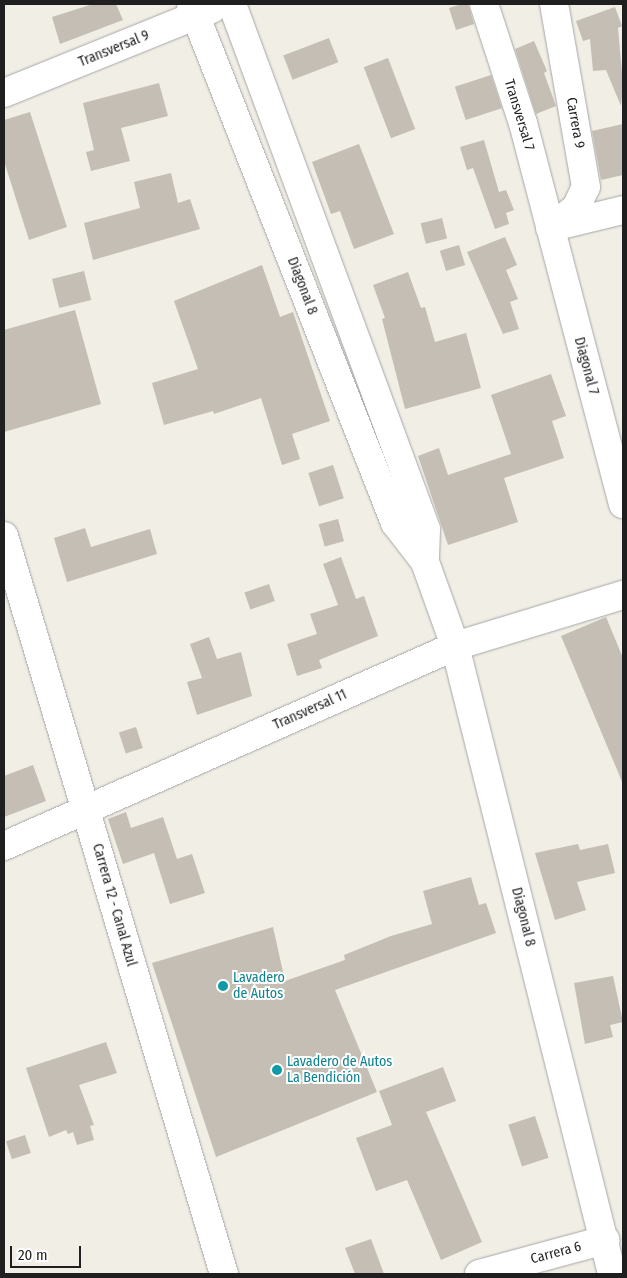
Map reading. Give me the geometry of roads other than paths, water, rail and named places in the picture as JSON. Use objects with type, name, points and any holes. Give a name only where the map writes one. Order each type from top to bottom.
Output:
[{"type":"street","name":"Transversal 9","points":[[4,93],[194,10],[225,4]]},
{"type":"street","name":"Diagonal 8","points":[[232,4],[426,529],[424,562]]},
{"type":"street","name":"Transversal 7","points":[[484,4],[523,123],[550,228]]},
{"type":"street","name":"Carrera 9","points":[[550,228],[576,208],[586,186],[554,4]]},
{"type":"street","name":"Diagonal 8","points":[[194,10],[395,523],[424,562],[455,646],[612,1274]]},
{"type":"street","points":[[550,228],[623,210]]},
{"type":"street","name":"Diagonal 7","points":[[550,228],[623,504]]},
{"type":"street","name":"Carrera 12 - Canal Azul","points":[[4,536],[224,1274]]},
{"type":"street","name":"Transversal 11","points":[[4,846],[455,646],[623,595]]},
{"type":"street","name":"Carrera 6","points":[[479,1274],[605,1240]]},
{"type":"place","name":"Lavadero de Autos","points":[[223,986]]},
{"type":"place","name":"Lavadero de Autos La Bendición","points":[[277,1070]]}]
